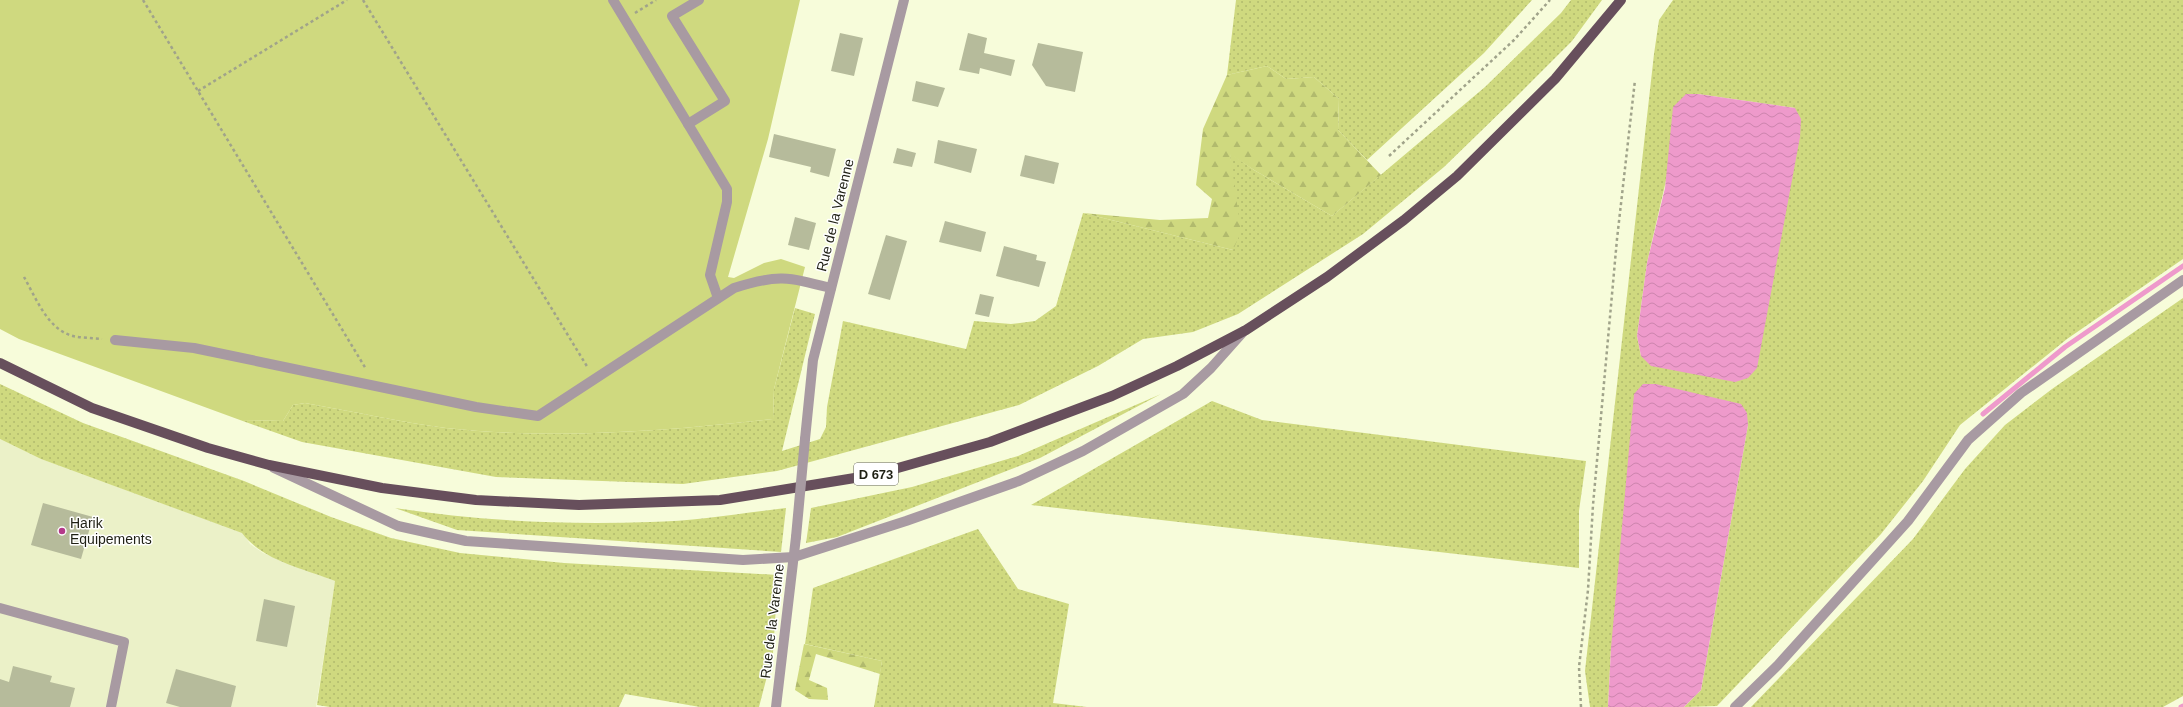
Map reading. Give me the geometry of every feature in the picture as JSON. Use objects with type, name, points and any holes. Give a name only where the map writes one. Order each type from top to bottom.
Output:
[{"type":"main road","name":"D 673","points":[[0,363],[92,408],[208,448],[269,465],[382,488],[476,500],[580,505],[720,500],[873,475],[990,442],[1112,396],[1177,366],[1246,330],[1327,277],[1404,220],[1457,176],[1555,79],[1621,0]]},
{"type":"street","points":[[613,0],[727,189],[727,202],[710,275],[718,298]]},
{"type":"street","points":[[688,124],[724,101],[672,16],[698,0]]},
{"type":"street","name":"Rue de la Varenne","points":[[776,707],[794,557],[813,360],[904,0]]},
{"type":"street","points":[[115,340],[194,348],[476,407],[538,416],[734,288],[756,280],[779,277],[800,279],[831,288]]},
{"type":"street","points":[[1735,707],[1778,665],[1908,521],[1968,440],[2021,393],[2183,280]]},
{"type":"street","points":[[269,465],[398,526],[466,542],[743,560],[794,557],[906,521],[1019,480],[1083,451],[1183,394],[1212,368],[1246,330]]},
{"type":"street","points":[[0,608],[124,642],[111,707]]},
{"type":"path","points":[[143,0],[368,374],[370,385]]},
{"type":"path","points":[[198,91],[347,0]]},
{"type":"path","points":[[363,0],[595,378]]},
{"type":"path","points":[[625,20],[656,0]]},
{"type":"path","points":[[1389,156],[1514,40],[1550,0]]},
{"type":"path","points":[[1580,707],[1579,667],[1588,590],[1593,504],[1617,239],[1635,80]]},
{"type":"path","points":[[24,277],[42,309],[57,329],[72,336],[115,340]]},
{"type":"shaded area","points":[[0,439],[41,459],[243,533],[250,544],[263,553],[335,581],[316,707],[0,707]]},
{"type":"green space","points":[[0,0],[800,0],[768,139],[728,277],[734,278],[764,263],[781,259],[805,267],[774,389],[773,419],[691,427],[569,434],[487,432],[428,426],[305,403],[293,405],[283,421],[240,420],[19,339],[0,329]]},
{"type":"green space","points":[[1236,0],[1532,0],[1484,53],[1367,160],[1338,130],[1339,99],[1314,77],[1286,79],[1267,66],[1227,75]]},
{"type":"green space","points":[[1571,0],[1602,0],[1572,41],[1513,100],[1444,167],[1363,234],[1238,314],[1193,332],[1143,339],[1098,366],[1019,405],[777,471],[683,484],[496,477],[302,442],[240,420],[283,421],[293,405],[305,403],[428,426],[487,432],[569,434],[691,427],[773,419],[774,389],[795,308],[815,314],[782,451],[820,439],[826,427],[827,407],[843,321],[966,349],[974,321],[1011,324],[1035,321],[1056,306],[1083,213],[1233,250],[1230,153],[1254,170],[1332,216],[1485,87],[1561,13]]},
{"type":"green space","points":[[1673,0],[2183,0],[2183,259],[2067,339],[1960,425],[1923,481],[1881,534],[1717,706],[1684,707],[1701,690],[1748,425],[1611,648],[1608,707],[1590,707],[1585,671],[1659,20]],"holes":[[[1686,94],[1698,94],[1795,108],[1641,356],[1637,336],[1647,263]]]},
{"type":"green space","points":[[1267,66],[1286,79],[1314,77],[1339,99],[1338,130],[1381,175],[1332,216],[1254,170],[1230,154],[1241,232],[1233,250],[1083,213],[1160,220],[1208,218],[1212,199],[1196,185],[1203,129],[1227,75]]},
{"type":"green space","points":[[2183,298],[2183,696],[2163,707],[1751,707],[1913,539],[1965,469],[2005,425],[2052,389]]},
{"type":"green space","points":[[0,384],[83,423],[244,481],[331,517],[391,538],[460,553],[564,563],[778,575],[773,653],[759,707],[700,707],[625,694],[619,707],[330,707],[317,705],[335,581],[284,563],[272,557],[251,543],[242,533],[41,459],[0,439]]},
{"type":"green space","points":[[1161,394],[1040,458],[837,537],[806,543],[811,508],[912,487],[1018,456]]},
{"type":"green space","points":[[1212,401],[1262,420],[1586,461],[1579,511],[1579,568],[1031,505]]},
{"type":"green space","points":[[395,508],[490,519],[618,523],[684,520],[786,508],[781,552],[457,530]]},
{"type":"green space","points":[[978,529],[1018,589],[1069,604],[1053,703],[1087,707],[874,707],[882,661],[805,644],[813,588]]},
{"type":"green space","points":[[804,644],[882,661],[880,674],[816,654],[809,680],[827,688],[828,700],[809,699],[795,690]]},
{"type":"water","points":[[1686,94],[1698,94],[1795,108],[1801,119],[1800,137],[1757,368],[1748,378],[1735,382],[1651,366],[1641,356],[1637,336],[1647,263],[1665,188],[1673,107]]},
{"type":"water","points":[[1643,384],[1656,384],[1741,404],[1747,413],[1748,425],[1701,690],[1684,707],[1608,707],[1611,648],[1634,394]]},
{"type":"building","points":[[840,33],[863,38],[854,76],[831,71]]},
{"type":"building","points":[[968,33],[987,38],[984,53],[1015,60],[1011,76],[980,68],[979,74],[959,70]]},
{"type":"building","points":[[1038,43],[1083,52],[1075,92],[1046,86],[1032,65]]},
{"type":"building","points":[[916,81],[945,88],[938,107],[912,101]]},
{"type":"building","points":[[774,134],[836,149],[829,177],[810,172],[811,167],[769,157]]},
{"type":"building","points":[[938,140],[977,149],[971,173],[934,163]]},
{"type":"building","points":[[897,148],[916,153],[912,167],[893,163]]},
{"type":"building","points":[[1025,155],[1059,163],[1054,184],[1020,176]]},
{"type":"building","points":[[795,217],[816,223],[809,250],[788,245]]},
{"type":"building","points":[[945,221],[986,232],[981,252],[939,242]]},
{"type":"building","points":[[886,235],[907,241],[890,300],[868,294]]},
{"type":"building","points":[[1004,246],[1037,255],[1036,260],[1046,262],[1039,287],[996,276]]},
{"type":"building","points":[[980,294],[994,297],[989,317],[975,314]]},
{"type":"building","name":"Harik Equipements","points":[[43,503],[93,517],[81,559],[31,545]]},
{"type":"building","points":[[264,599],[295,606],[287,647],[256,641]]},
{"type":"building","points":[[13,666],[52,676],[50,682],[75,688],[70,707],[0,707],[0,679],[9,682]]},
{"type":"building","points":[[176,669],[236,686],[231,707],[180,707],[166,703]]},
{"type":"waterway","points":[[1983,414],[2065,347],[2183,266]]},
{"type":"place","name":"Harik Equipements","points":[[62,531]]}]
